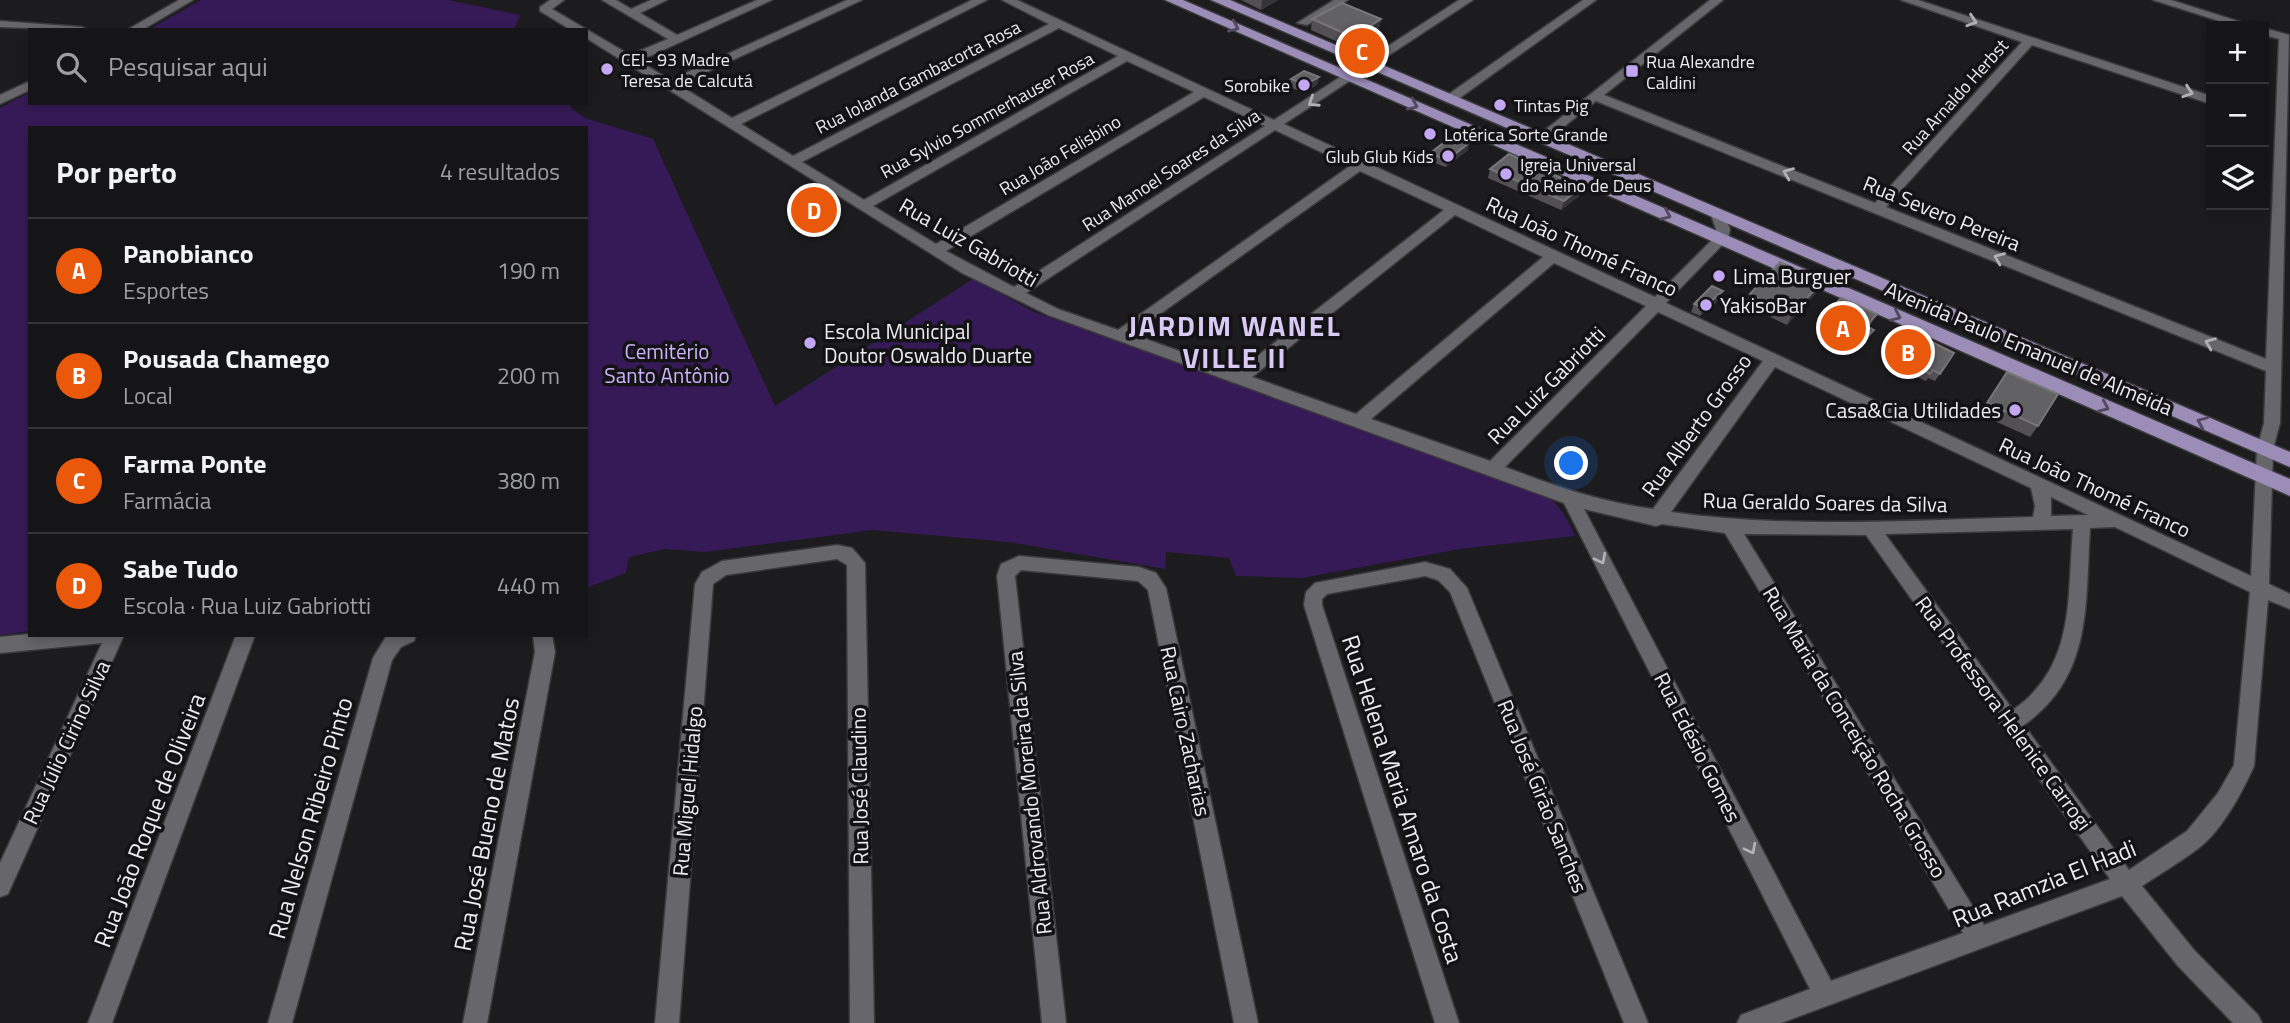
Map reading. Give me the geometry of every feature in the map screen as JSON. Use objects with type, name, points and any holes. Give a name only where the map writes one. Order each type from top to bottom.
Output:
[{"type":"main road","name":"Avenida Paulo Emanuel de Almeida","points":[[1172,0],[2290,488]]},
{"type":"main road","name":"Avenida Paulo Emanuel de Almeida","points":[[1225,1],[1284,28],[1303,30],[1370,65],[2290,460]]},
{"type":"street","points":[[137,28],[187,0]]},
{"type":"street","points":[[558,0],[544,9],[577,28]]},
{"type":"street","points":[[608,0],[676,39]]},
{"type":"street","points":[[631,13],[662,0]]},
{"type":"street","points":[[632,59],[766,0]]},
{"type":"street","points":[[665,81],[832,0]]},
{"type":"street","points":[[665,81],[856,0]]},
{"type":"street","points":[[733,123],[981,0]]},
{"type":"street","name":"Rua João Thomé Franco","points":[[1008,0],[2290,602]]},
{"type":"street","points":[[1303,30],[1342,0]]},
{"type":"street","points":[[1350,78],[1467,0]]},
{"type":"street","points":[[1450,99],[1590,0]]},
{"type":"street","points":[[1541,138],[1717,0]]},
{"type":"street","points":[[1907,0],[2206,98]]},
{"type":"street","points":[[2159,0],[2230,21]]},
{"type":"street","points":[[0,24],[55,28]]},
{"type":"street","name":"Rua Iolanda Gambacorta Rosa","points":[[794,160],[1058,24]]},
{"type":"street","points":[[2264,477],[2265,449],[2272,423],[2287,38],[2269,33]]},
{"type":"street","name":"Rua Luiz Gabriotti","points":[[588,34],[937,250],[1014,294],[1119,336],[1493,469],[1721,239]]},
{"type":"street","name":"Rua Arnaldo Herbst","points":[[1877,209],[2030,40]]},
{"type":"street","name":"Rua Sylvio Sommerhauser Rosa","points":[[864,205],[1127,56]]},
{"type":"street","name":"Rua Manoel Soares da Silva","points":[[1014,294],[1350,78]]},
{"type":"street","points":[[0,100],[28,86]]},
{"type":"street","name":"Rua João Felisbino","points":[[937,250],[1204,92]]},
{"type":"street","name":"Rua Severo Pereira","points":[[1596,96],[2273,368]]},
{"type":"street","points":[[2269,119],[2282,123]]},
{"type":"street","points":[[1119,336],[1360,165]]},
{"type":"street","points":[[1240,378],[1454,209]]},
{"type":"street","points":[[1717,213],[1723,229],[1721,239]]},
{"type":"street","points":[[1360,420],[1553,256]]},
{"type":"street","name":"Rua Alberto Grosso","points":[[1656,519],[1773,359]]},
{"type":"street","name":"Rua Geraldo Soares da Silva","points":[[1493,469],[1570,499],[1656,519],[1731,527],[1871,528],[2118,521]]},
{"type":"street","name":"Rua Ramzia El Hadi","points":[[1749,1023],[2126,884],[2195,838],[2225,800],[2244,766],[2260,588],[2264,477]]},
{"type":"street","points":[[2039,484],[2044,506],[2040,525]]},
{"type":"street","name":"Rua Edésio Gomes","points":[[1570,499],[1826,995]]},
{"type":"street","points":[[2011,723],[2039,703],[2055,684],[2069,655],[2082,524]]},
{"type":"street","name":"Rua Maria da Conceição Rocha Grosso","points":[[1731,527],[1979,937]]},
{"type":"street","name":"Rua Professora Helenice Carrogi","points":[[1871,528],[2126,884],[2186,958],[2250,1023]]},
{"type":"street","name":"Rua José Claudino","points":[[722,568],[846,553],[856,563],[862,1023]]},
{"type":"street","name":"Rua Cairo Zacharias","points":[[1012,565],[1026,563],[1139,574],[1154,582],[1246,1023]]},
{"type":"street","name":"Rua Aldrovando Moreira da Silva","points":[[1012,565],[1006,576],[1054,1023]]},
{"type":"street","name":"Rua Miguel Hidalgo","points":[[667,1023],[704,584],[708,577],[722,568]]},
{"type":"street","name":"Rua José Girão Sanches","points":[[1316,592],[1330,586],[1425,569],[1444,574],[1458,588],[1636,1023]]},
{"type":"street","name":"Rua Helena Maria Amaro da Costa","points":[[1316,592],[1313,605],[1447,1023]]},
{"type":"street","points":[[0,645],[82,637]]},
{"type":"street","name":"Rua Júlio Cirino Silva","points":[[0,887],[114,637]]},
{"type":"street","name":"Rua João Roque de Oliveira","points":[[100,1023],[245,637]]},
{"type":"street","name":"Rua Nelson Ribeiro Pinto","points":[[280,1023],[383,658],[394,641],[403,637]]},
{"type":"street","name":"Rua José Bueno de Matos","points":[[475,1023],[545,652],[542,637]]},
{"type":"green space","points":[[201,0],[448,0],[520,15],[515,28],[152,28]]},
{"type":"green space","name":"Cemitério Santo Antônio","points":[[28,93],[28,105],[570,105],[585,118],[653,139],[775,406],[973,279],[1034,312],[1539,490],[1561,510],[1575,536],[1460,549],[1302,578],[1236,576],[1229,558],[1166,552],[1165,569],[1009,542],[872,530],[705,552],[664,549],[629,557],[626,573],[588,587],[588,126],[28,126],[28,631],[0,635],[0,108]]},
{"type":"building","points":[[1342,3],[1381,19],[1353,37],[1312,19]]},
{"type":"building","points":[[1304,71],[1319,77],[1305,85],[1291,79]]},
{"type":"building","points":[[1453,136],[1469,143],[1447,160],[1430,153]]},
{"type":"building","points":[[1509,154],[1581,187],[1564,201],[1490,169]]},
{"type":"building","points":[[1780,262],[1822,282],[1792,314],[1750,294]]},
{"type":"building","points":[[1712,286],[1723,291],[1703,308],[1694,304]]},
{"type":"building","points":[[1841,298],[1877,314],[1866,326],[1874,330],[1864,340],[1822,320]]},
{"type":"building","points":[[1908,330],[1954,353],[1940,374],[1933,370],[1930,374],[1915,366],[1919,360],[1893,348]]},
{"type":"building","name":"Casa&Cia Utilidades","points":[[2007,372],[2058,394],[2038,426],[1987,403]]},
{"type":"place","name":"Farma Ponte","points":[[1362,51]]},
{"type":"place","name":"CEI- 93 Madre Teresa de Calcutá","points":[[607,69]]},
{"type":"place","name":"Rua Alexandre Caldini","points":[[1632,71]]},
{"type":"place","name":"Sorobike","points":[[1304,85]]},
{"type":"place","name":"Tintas Pig","points":[[1500,105]]},
{"type":"place","name":"Lotérica Sorte Grande","points":[[1430,134]]},
{"type":"place","name":"Glub Glub Kids","points":[[1448,156]]},
{"type":"place","name":"Igreja Universal do Reino de Deus","points":[[1506,174]]},
{"type":"place","name":"Sabe Tudo","points":[[814,210]]},
{"type":"place","name":"Lima Burguer","points":[[1719,276]]},
{"type":"place","name":"YakisoBar","points":[[1706,305]]},
{"type":"place","name":"Panobianco","points":[[1843,328]]},
{"type":"place","name":"Escola Municipal Doutor Oswaldo Duarte","points":[[810,343]]},
{"type":"place","name":"Pousada Chamego","points":[[1908,352]]},
{"type":"place","name":"Casa&Cia Utilidades","points":[[2015,410]]},
{"type":"district","name":"JARDIM WANEL VILLE II","points":[[1235,341]]}]
